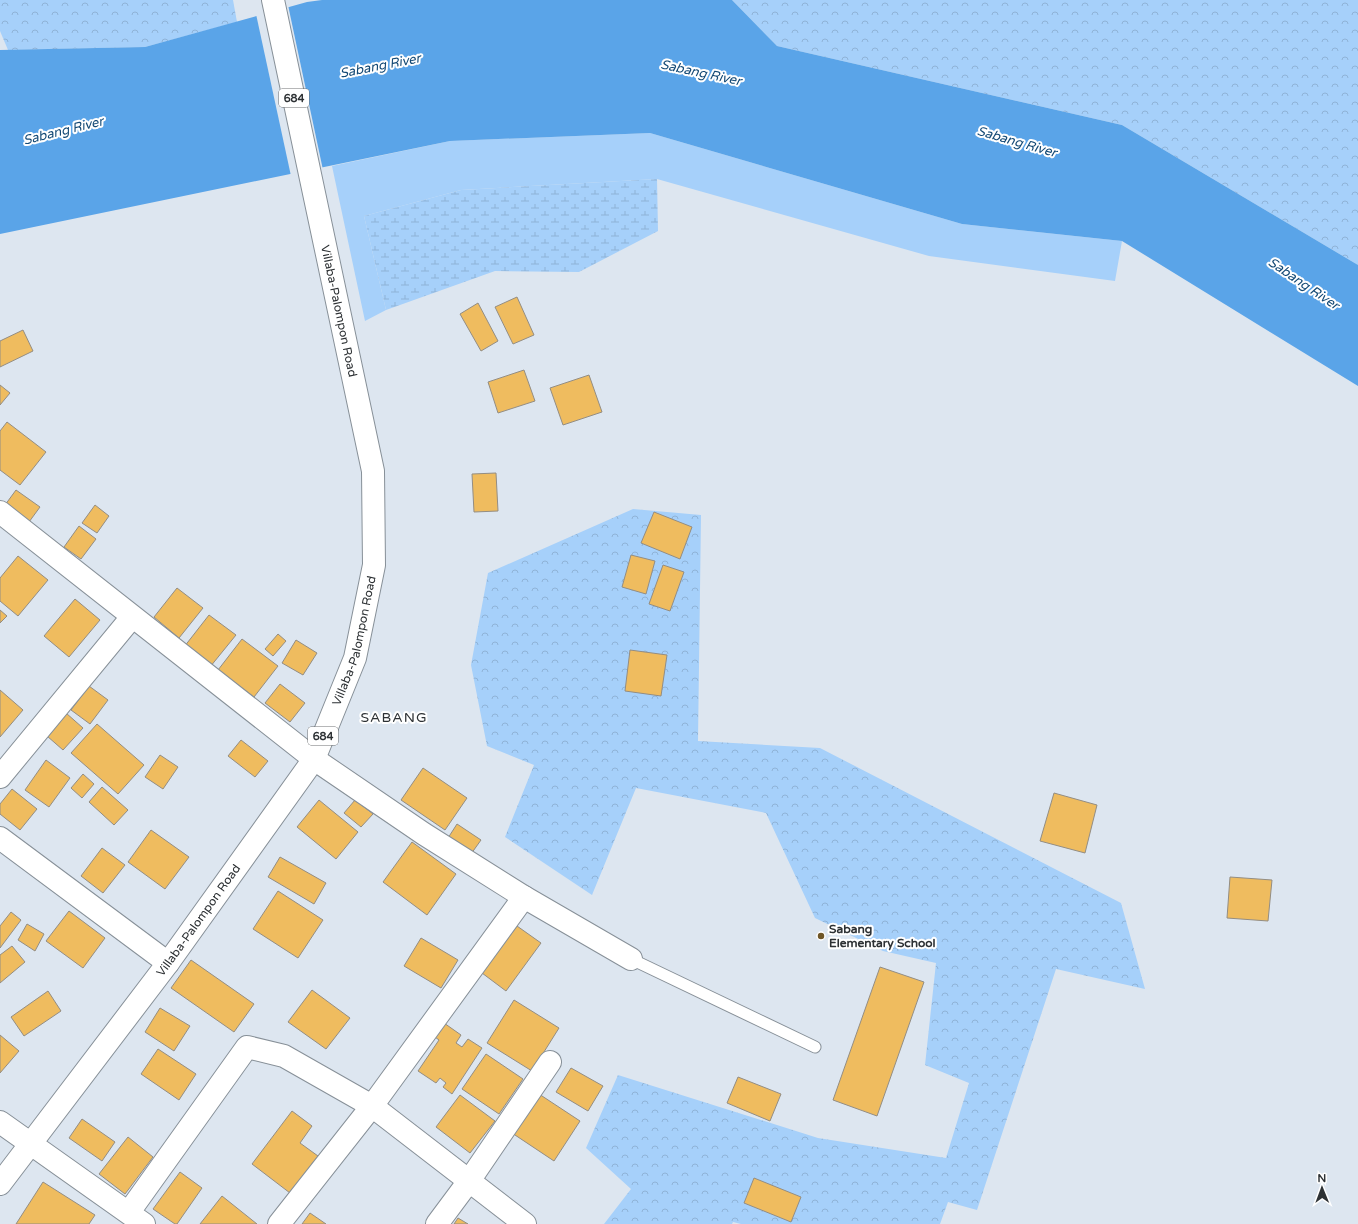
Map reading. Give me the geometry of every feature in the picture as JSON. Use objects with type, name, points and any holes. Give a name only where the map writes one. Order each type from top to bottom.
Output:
[{"type":"street","name":"Villaba-Palompon Road","points":[[0,1184],[168,963],[314,759],[355,658],[374,565],[373,471],[273,0]]},
{"type":"street","points":[[0,512],[314,759],[424,834],[524,897],[631,959]]},
{"type":"street","points":[[0,777],[132,617]]},
{"type":"street","points":[[0,838],[168,963]]},
{"type":"street","points":[[279,1224],[372,1106],[524,897]]},
{"type":"street","points":[[0,1122],[137,1218],[247,1047],[284,1056],[372,1106],[525,1224]]},
{"type":"street","points":[[437,1224],[469,1181],[550,1062]]},
{"type":"lane","points":[[631,959],[815,1047]]},
{"type":"green space","points":[[0,0],[233,0],[237,22],[145,47],[8,50],[0,31]]},
{"type":"green space","points":[[732,0],[1358,0],[1358,265],[1122,125],[777,46]]},
{"type":"green space","points":[[650,133],[962,224],[1122,241],[1115,281],[929,256],[657,179],[461,190],[364,216],[386,310],[365,321],[332,166],[450,141]]},
{"type":"green space","points":[[657,179],[658,231],[579,272],[495,271],[386,310],[364,216],[461,190]]},
{"type":"green space","points":[[633,509],[701,515],[698,741],[820,748],[1121,903],[1145,989],[1056,969],[977,1210],[948,1202],[940,1224],[741,1224],[733,1222],[732,1224],[604,1224],[631,1189],[586,1148],[618,1075],[818,1138],[946,1158],[969,1083],[925,1065],[936,963],[883,951],[815,918],[766,813],[636,788],[592,895],[505,837],[534,765],[487,746],[471,665],[488,573]]},
{"type":"water","name":"Sabang River","points":[[322,0],[732,0],[777,46],[1122,125],[1358,265],[1358,386],[1122,241],[962,224],[650,133],[450,141],[0,234],[0,50],[145,47],[307,2]]},
{"type":"pier","points":[[288,5],[323,170],[291,176],[256,14]]},
{"type":"building","points":[[517,297],[534,335],[513,344],[495,307]]},
{"type":"building","points":[[478,303],[498,341],[481,351],[460,314]]},
{"type":"building","points":[[23,330],[33,351],[0,367],[0,341]]},
{"type":"building","points":[[524,370],[535,401],[498,413],[488,382]]},
{"type":"building","points":[[589,375],[602,412],[563,425],[550,388]]},
{"type":"building","points":[[0,385],[10,393],[0,405]]},
{"type":"building","points":[[7,422],[46,452],[20,485],[0,470],[0,431]]},
{"type":"building","points":[[496,473],[498,511],[474,512],[472,474]]},
{"type":"building","points":[[16,490],[40,507],[29,522],[5,505]]},
{"type":"building","points":[[95,505],[109,516],[97,533],[82,523]]},
{"type":"building","points":[[654,512],[692,527],[680,559],[641,543]]},
{"type":"building","points":[[79,526],[96,539],[81,559],[64,547]]},
{"type":"building","points":[[631,555],[655,561],[646,594],[622,587]]},
{"type":"building","points":[[18,556],[48,580],[18,616],[0,601],[0,578]]},
{"type":"building","points":[[663,565],[684,572],[670,611],[649,604]]},
{"type":"building","points":[[177,588],[203,608],[179,638],[154,617]]},
{"type":"building","points":[[75,599],[100,620],[69,657],[44,636]]},
{"type":"building","points":[[0,610],[7,616],[0,623]]},
{"type":"building","points":[[209,615],[236,635],[210,667],[184,647]]},
{"type":"building","points":[[278,634],[286,641],[273,656],[265,649]]},
{"type":"building","points":[[242,639],[278,666],[254,697],[218,670]]},
{"type":"building","points":[[296,640],[317,653],[303,675],[282,663]]},
{"type":"building","points":[[630,650],[667,655],[661,696],[625,691]]},
{"type":"building","points":[[280,684],[305,703],[290,722],[265,703]]},
{"type":"building","points":[[89,686],[108,700],[90,724],[71,710]]},
{"type":"building","points":[[0,690],[23,710],[0,737]]},
{"type":"building","points":[[66,713],[83,728],[63,750],[47,736]]},
{"type":"building","points":[[97,724],[144,765],[118,794],[71,753]]},
{"type":"building","points":[[241,740],[268,761],[255,777],[228,756]]},
{"type":"building","points":[[160,755],[178,767],[163,789],[145,777]]},
{"type":"building","points":[[46,760],[70,778],[49,807],[25,790]]},
{"type":"building","points":[[423,768],[467,798],[445,830],[401,800]]},
{"type":"building","points":[[83,774],[94,784],[82,798],[71,788]]},
{"type":"building","points":[[102,787],[128,810],[114,825],[89,802]]},
{"type":"building","points":[[12,789],[37,809],[20,830],[0,814],[0,804]]},
{"type":"building","points":[[1054,793],[1097,805],[1085,853],[1040,841]]},
{"type":"building","points":[[319,800],[358,832],[336,859],[297,827]]},
{"type":"building","points":[[355,800],[373,814],[361,827],[344,813]]},
{"type":"building","points":[[457,824],[481,840],[471,854],[448,838]]},
{"type":"building","points":[[151,830],[189,857],[165,889],[128,862]]},
{"type":"building","points":[[412,842],[456,874],[427,915],[383,882]]},
{"type":"building","points":[[102,848],[125,865],[103,893],[81,876]]},
{"type":"building","points":[[280,857],[326,883],[314,904],[268,877]]},
{"type":"building","points":[[1230,877],[1272,880],[1268,921],[1227,918]]},
{"type":"building","points":[[278,891],[323,920],[298,958],[253,929]]},
{"type":"building","points":[[69,911],[105,938],[83,968],[46,941]]},
{"type":"building","points":[[11,912],[21,920],[0,948],[0,926]]},
{"type":"building","points":[[27,924],[44,934],[35,951],[18,940]]},
{"type":"building","points":[[517,926],[541,943],[506,991],[482,973]]},
{"type":"building","points":[[421,938],[458,960],[441,988],[404,966]]},
{"type":"building","points":[[12,946],[25,962],[0,983],[0,955]]},
{"type":"building","points":[[191,960],[254,1004],[234,1032],[171,988]]},
{"type":"building","points":[[880,967],[924,982],[877,1116],[833,1100]]},
{"type":"building","points":[[312,990],[350,1018],[326,1049],[288,1022]]},
{"type":"building","points":[[48,991],[61,1011],[24,1036],[11,1017]]},
{"type":"building","points":[[514,1000],[559,1028],[532,1071],[487,1043]]},
{"type":"building","points":[[160,1008],[190,1026],[174,1051],[145,1032]]},
{"type":"building","points":[[444,1023],[461,1035],[456,1043],[462,1047],[468,1039],[482,1048],[452,1094],[443,1087],[446,1083],[440,1078],[436,1083],[418,1071],[439,1040],[435,1037]]},
{"type":"building","points":[[0,1035],[19,1051],[0,1073]]},
{"type":"building","points":[[158,1049],[196,1074],[179,1100],[141,1074]]},
{"type":"building","points":[[486,1054],[523,1079],[499,1114],[462,1089]]},
{"type":"building","points":[[571,1068],[603,1086],[588,1111],[556,1092]]},
{"type":"building","points":[[738,1077],[781,1094],[770,1121],[727,1103]]},
{"type":"building","points":[[539,1094],[580,1121],[554,1161],[512,1133]]},
{"type":"building","points":[[460,1095],[495,1121],[470,1153],[436,1127]]},
{"type":"building","points":[[292,1111],[312,1126],[300,1143],[318,1156],[290,1193],[252,1164]]},
{"type":"building","points":[[82,1119],[115,1142],[102,1161],[69,1138]]},
{"type":"building","points":[[128,1137],[153,1157],[125,1194],[99,1174]]},
{"type":"building","points":[[180,1172],[202,1188],[177,1224],[175,1224],[153,1209]]},
{"type":"building","points":[[754,1178],[801,1197],[791,1222],[744,1203]]},
{"type":"building","points":[[43,1182],[95,1215],[89,1224],[16,1224]]},
{"type":"building","points":[[222,1196],[257,1224],[200,1224]]},
{"type":"building","points":[[310,1213],[326,1224],[302,1224]]},
{"type":"building","points":[[458,1218],[468,1224],[454,1224]]},
{"type":"place","name":"Sabang Elementary School","points":[[821,936]]},
{"type":"district","name":"SABANG","points":[[394,717]]}]
